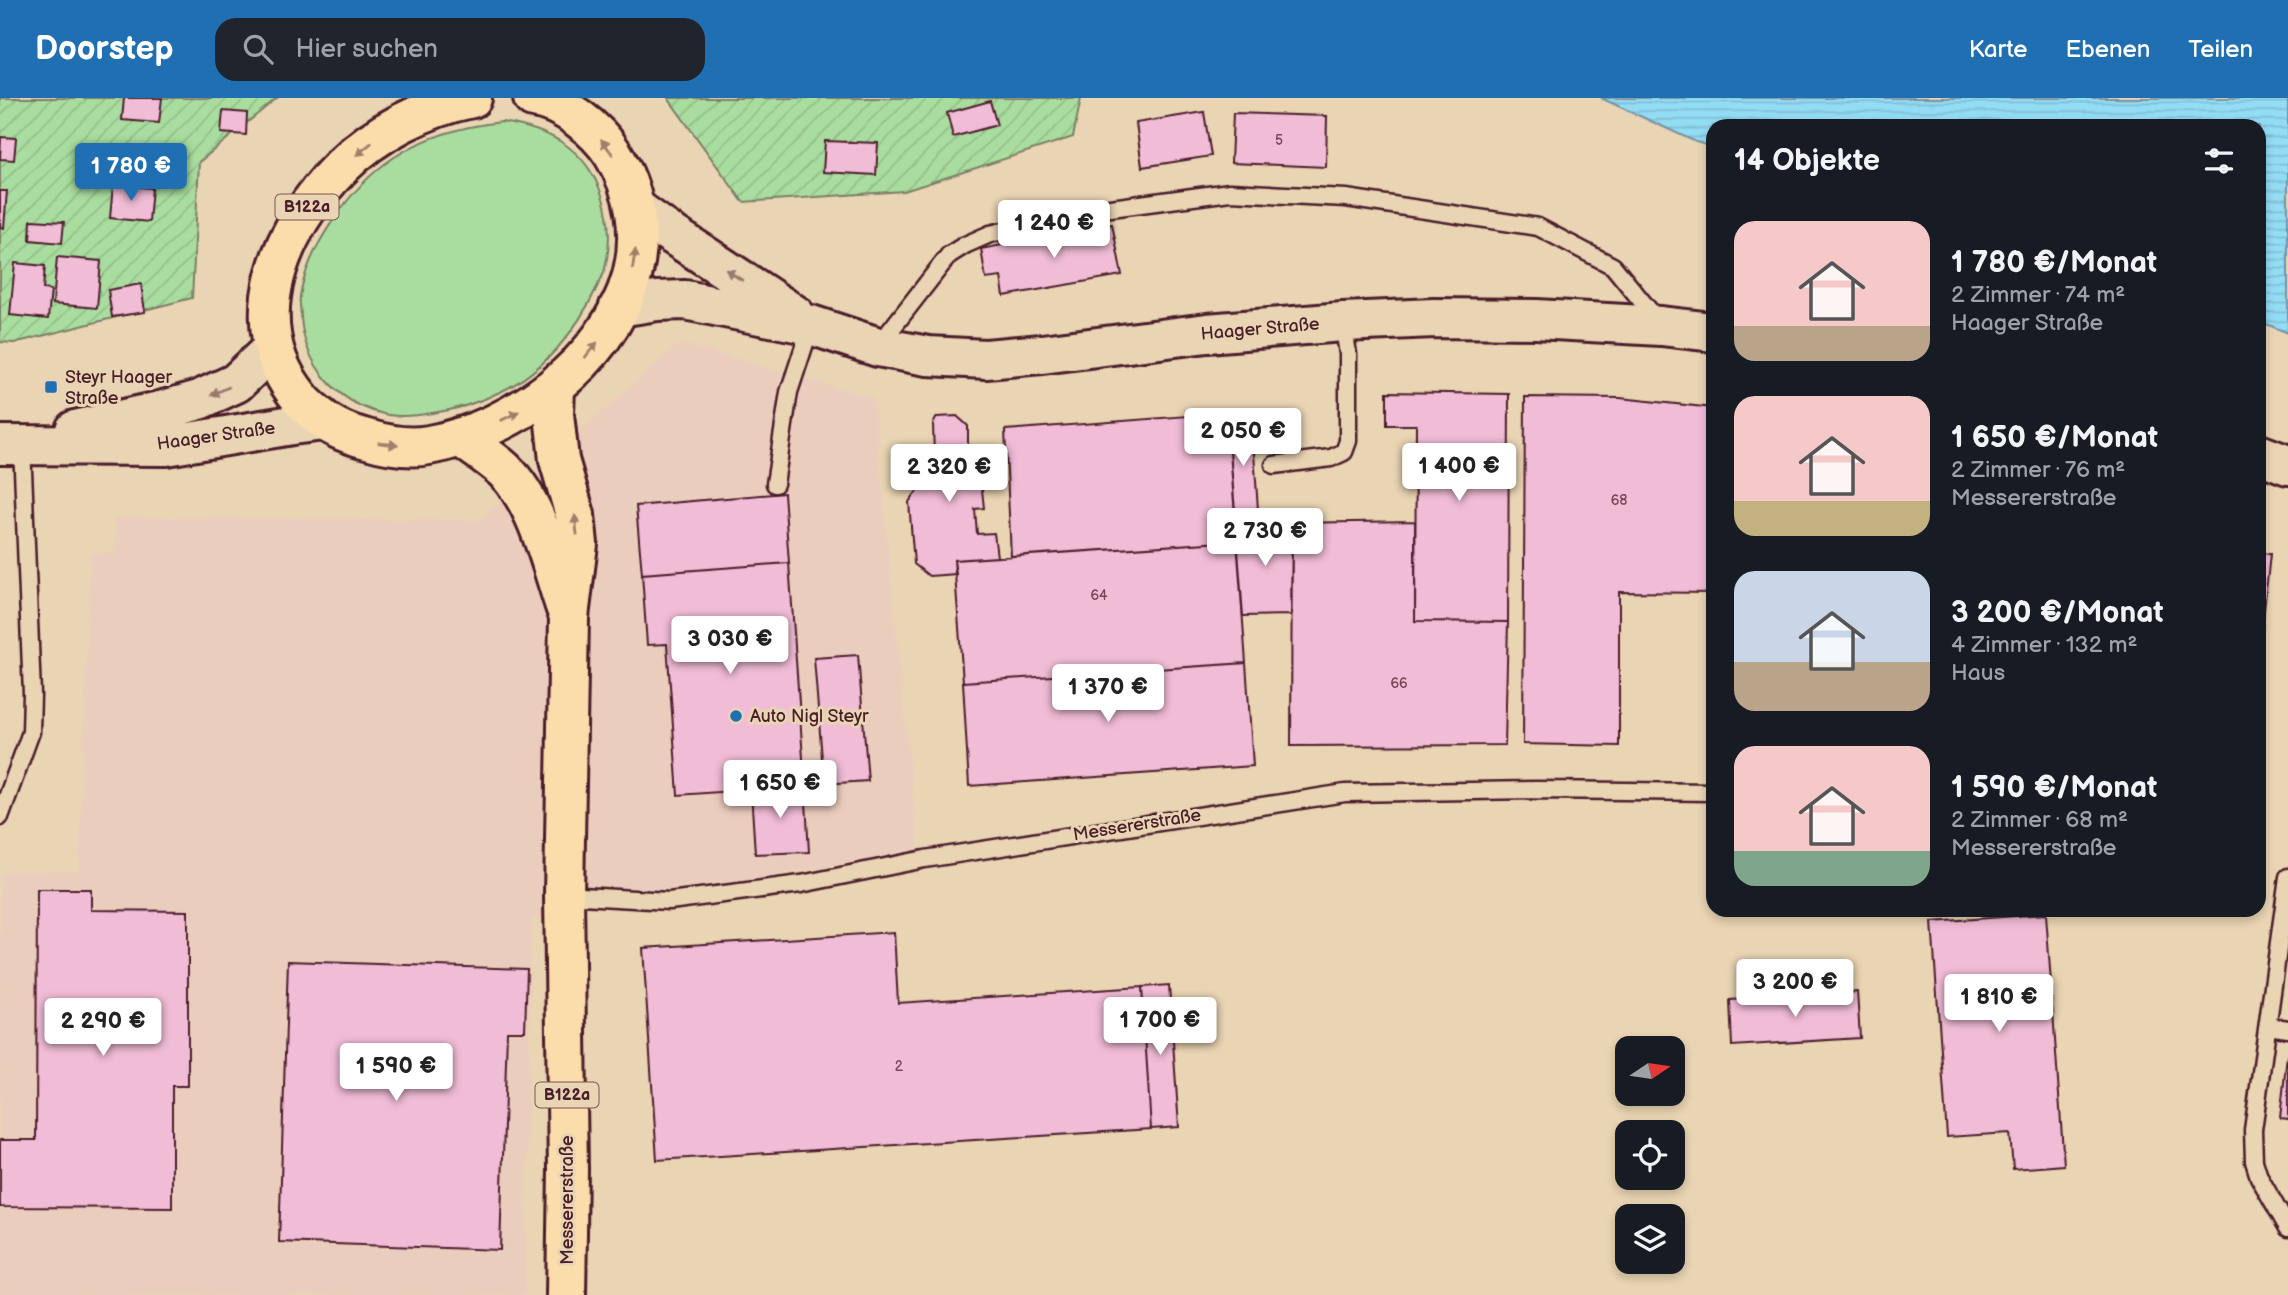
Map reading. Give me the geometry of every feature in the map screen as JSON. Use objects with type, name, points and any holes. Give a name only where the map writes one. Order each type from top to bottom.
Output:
[{"type":"main road","name":"B122a","points":[[471,98],[427,106],[377,138],[342,166],[306,208],[284,245],[274,277],[270,311],[273,348],[300,398],[324,421],[354,436],[388,446],[428,446],[492,425],[524,408],[555,387],[581,362],[600,339],[619,307],[632,276],[637,242],[635,208],[625,174],[605,142],[578,118],[540,98]]},
{"type":"main road","name":"Messererstraße","points":[[555,387],[554,414],[559,460],[575,515],[578,544],[569,617],[564,895],[568,1170],[565,1295]]},
{"type":"main road","name":"Messererstraße","points":[[460,437],[505,471],[522,492],[537,524],[569,617]]},
{"type":"street","name":"Haager Straße","points":[[635,208],[811,325]]},
{"type":"street","name":"Haager Straße","points":[[619,307],[685,300],[811,325],[878,347],[928,356],[986,359],[1207,333],[1434,318],[1661,326],[1706,331]]},
{"type":"street","name":"Haager Straße","points":[[11,445],[199,400],[236,383],[273,348]]},
{"type":"street","name":"Haager Straße","points":[[11,445],[166,446],[324,421]]},
{"type":"street","points":[[2266,457],[2288,466]]},
{"type":"lane","points":[[878,347],[948,256],[978,239],[1096,210],[1230,192],[1346,198],[1538,227],[1613,266],[1661,326]]},
{"type":"lane","points":[[1274,465],[1331,458],[1344,452],[1348,442],[1348,354],[1343,322]]},
{"type":"lane","points":[[775,484],[789,392],[811,325]]},
{"type":"lane","points":[[0,817],[31,732],[32,694],[11,445]]},
{"type":"lane","name":"Messererstraße","points":[[564,895],[669,901],[801,884],[925,859],[1345,793],[1537,790],[1706,792]]},
{"type":"lane","points":[[2288,877],[2253,1130],[2254,1160],[2259,1177],[2288,1228]]},
{"type":"lane","points":[[2268,1026],[2288,1029]]},
{"type":"shaded area","points":[[680,343],[873,398],[918,851],[531,918],[525,1295],[0,1295],[0,878],[4,871],[79,871],[90,553],[116,552],[115,517],[481,520]]},
{"type":"green space","points":[[0,98],[277,98],[199,162],[192,298],[14,343],[0,342]]},
{"type":"green space","points":[[668,98],[1081,98],[1073,137],[904,191],[743,202]]},
{"type":"green space","points":[[502,122],[535,130],[564,144],[576,153],[595,178],[605,204],[609,232],[602,278],[580,318],[558,347],[532,372],[502,391],[459,408],[419,415],[392,416],[364,407],[349,399],[325,378],[308,350],[303,334],[300,299],[312,258],[347,201],[362,184],[393,158],[445,133]]},
{"type":"water","points":[[1601,98],[2288,98],[2288,333],[2266,324],[2266,119],[1706,119],[1706,145]]},
{"type":"building","points":[[124,98],[162,98],[159,123],[122,120]]},
{"type":"building","points":[[990,101],[997,125],[953,137],[947,113]]},
{"type":"building","points":[[223,111],[247,113],[246,135],[221,133]]},
{"type":"building","points":[[1204,112],[1211,156],[1142,167],[1136,123]]},
{"type":"building","points":[[1233,113],[1327,116],[1326,167],[1231,163]]},
{"type":"building","points":[[1,137],[16,138],[14,160],[0,159]]},
{"type":"building","points":[[825,141],[878,143],[876,175],[823,172]]},
{"type":"building","points":[[113,185],[152,188],[149,222],[110,218]]},
{"type":"building","points":[[0,191],[7,191],[4,228],[0,227]]},
{"type":"building","points":[[31,220],[64,222],[62,243],[30,240]]},
{"type":"building","points":[[1112,224],[1122,275],[1004,296],[1001,277],[986,279],[981,249]]},
{"type":"building","points":[[57,257],[101,261],[97,308],[53,304]]},
{"type":"building","points":[[15,263],[45,266],[43,289],[51,290],[48,319],[10,315]]},
{"type":"building","points":[[141,284],[145,312],[112,317],[108,290]]},
{"type":"building","points":[[1387,392],[1509,394],[1508,622],[1415,621],[1416,425],[1387,425]]},
{"type":"building","points":[[1525,397],[1620,398],[1706,407],[1706,593],[1619,592],[1619,746],[1523,744]]},
{"type":"building","points":[[1251,412],[1259,523],[1236,524],[1227,413]]},
{"type":"building","points":[[1227,413],[1237,541],[1011,556],[1005,430]]},
{"type":"building","points":[[957,416],[968,426],[968,455],[979,462],[984,508],[975,509],[977,534],[994,533],[997,557],[954,560],[956,574],[929,576],[914,564],[909,502],[923,483],[924,462],[934,457],[933,424],[937,417]]},
{"type":"building","points":[[784,493],[789,563],[642,574],[636,506]]},
{"type":"building","points":[[1415,521],[1415,621],[1508,622],[1505,745],[1291,746],[1292,523]]},
{"type":"building","points":[[1292,523],[1291,615],[1243,616],[1236,524]]},
{"type":"building","points":[[1237,541],[1246,663],[963,682],[954,560]]},
{"type":"building","points":[[2266,554],[2270,554],[2266,592]]},
{"type":"building","name":"Auto Nigl Steyr","points":[[789,563],[805,786],[678,795],[667,644],[647,645],[642,574]]},
{"type":"building","points":[[858,655],[868,781],[824,784],[814,658]]},
{"type":"building","points":[[1246,663],[1253,766],[969,786],[963,682]]},
{"type":"building","points":[[805,786],[809,852],[755,854],[751,790]]},
{"type":"building","points":[[37,889],[91,889],[91,910],[188,911],[188,1086],[172,1086],[172,1208],[0,1207],[0,1140],[36,1140]]},
{"type":"building","points":[[2046,917],[2064,1165],[2013,1169],[2010,1133],[1947,1137],[1932,922]]},
{"type":"building","points":[[894,932],[898,1003],[1142,987],[1151,1129],[657,1160],[643,948]]},
{"type":"building","points":[[288,961],[527,969],[525,1031],[507,1031],[500,1250],[279,1242]]},
{"type":"building","points":[[1169,985],[1179,1127],[1151,1129],[1142,987]]},
{"type":"building","points":[[1857,992],[1860,1038],[1732,1046],[1730,1000]]},
{"type":"building","points":[[2288,1056],[2288,1119],[2280,1118]]},
{"type":"place","name":"Steyr Haager Straße","points":[[51,387]]},
{"type":"place","name":"Auto Nigl Steyr","points":[[736,716]]}]
